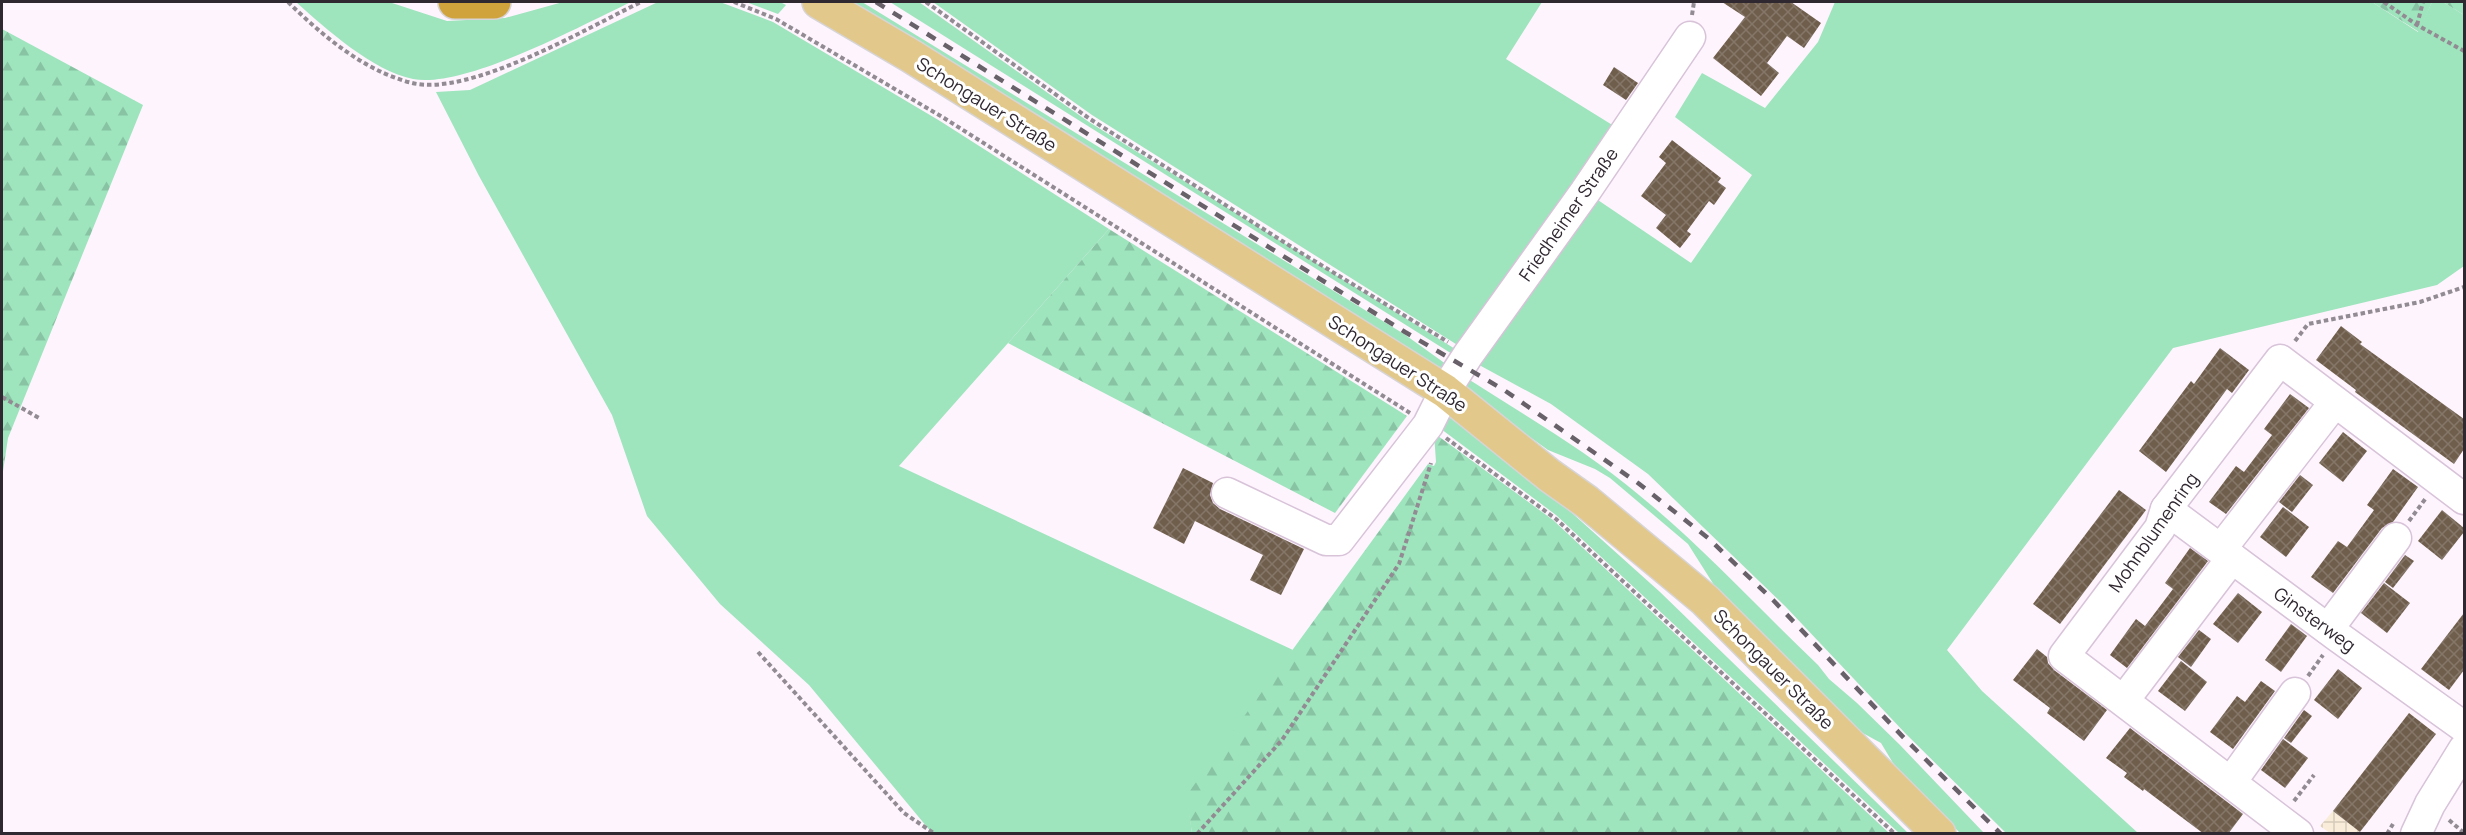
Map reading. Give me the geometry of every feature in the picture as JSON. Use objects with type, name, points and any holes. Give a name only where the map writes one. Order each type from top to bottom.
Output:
[{"type":"highway","points":[[455,2],[494,2]]},
{"type":"main road","name":"Schongauer Straße","points":[[819,2],[911,56],[1445,391],[1549,475],[1587,502],[1705,600],[1939,834]]},
{"type":"street","name":"Friedheimer Straße","points":[[1227,493],[1326,540],[1339,540],[1428,425],[1445,391],[1468,355],[1585,192],[1690,37]]},
{"type":"street","points":[[2280,360],[2464,499]]},
{"type":"street","name":"Mohnblumenring","points":[[2280,360],[2166,510],[2160,528],[2064,656],[2288,827]]},
{"type":"street","points":[[2124,700],[2335,402]]},
{"type":"street","name":"Ginsterweg","points":[[2166,510],[2464,727]]},
{"type":"street","points":[[2332,633],[2396,538]]},
{"type":"street","points":[[2231,782],[2295,693]]},
{"type":"street","points":[[2416,834],[2430,804],[2464,749]]},
{"type":"path","points":[[288,2],[316,29],[354,57],[390,76],[414,84],[435,85],[470,78],[526,58],[641,2]]},
{"type":"path","points":[[734,2],[776,19],[944,118],[1428,425],[1556,519],[1895,834]]},
{"type":"path","points":[[926,2],[1090,119],[1298,251],[1468,355]]},
{"type":"path","points":[[2384,2],[2417,25],[2464,51]]},
{"type":"path","points":[[2417,25],[2423,2]]},
{"type":"path","points":[[2280,360],[2308,324],[2420,302],[2464,287]]},
{"type":"path","points":[[2,397],[41,419]]},
{"type":"path","points":[[1197,834],[1282,740],[1399,564],[1432,462]]},
{"type":"path","points":[[2396,538],[2439,480]]},
{"type":"path","points":[[2295,693],[2332,633]]},
{"type":"path","points":[[758,652],[904,813],[935,834]]},
{"type":"path","points":[[2288,827],[2314,775]]},
{"type":"shaded area","points":[[2333,811],[2360,832],[2359,834],[2330,833],[2320,826]]},
{"type":"green space","points":[[296,2],[389,2],[447,21],[505,18],[563,2],[631,2],[523,53],[492,65],[435,80],[413,79],[382,67],[351,48]]},
{"type":"green space","points":[[658,2],[720,2],[773,22],[940,121],[1109,229],[899,466],[1293,650],[1187,796],[1192,833],[932,833],[809,685],[720,604],[647,516],[612,415],[479,176],[436,92],[470,90]]},
{"type":"green space","points":[[746,2],[780,2],[786,5],[778,14]]},
{"type":"green space","points":[[848,2],[862,2],[1404,334],[1450,367],[1441,371]]},
{"type":"green space","points":[[890,2],[919,2],[1089,122],[1460,352],[1457,357]]},
{"type":"green space","points":[[933,2],[1542,2],[1506,59],[1622,131],[1467,351],[1092,115]]},
{"type":"green space","points":[[1835,2],[2372,2],[2418,32],[2432,2],[2443,2],[2464,15],[2464,266],[2437,285],[2173,348],[1947,650],[1982,691],[2138,833],[2006,833],[1906,734],[1785,606],[1648,474],[1551,404],[1470,360],[1589,194],[1691,263],[1752,175],[1675,117],[1702,73],[1765,108],[1818,42]]},
{"type":"green space","points":[[2372,2],[2432,2],[2419,32]]},
{"type":"green space","points":[[2443,2],[2464,2],[2464,15]]},
{"type":"green space","points":[[2,29],[143,105],[8,438],[2,478]]},
{"type":"green space","points":[[1109,229],[1407,416],[1335,513],[1008,343]]},
{"type":"green space","points":[[1465,377],[1598,463],[1686,535],[1818,665],[1829,679],[1900,745],[1984,833],[1960,833],[1896,768],[1881,743],[1859,731],[1714,585],[1688,544],[1610,478],[1595,469],[1548,450],[1463,389]]},
{"type":"green space","points":[[1444,413],[1572,513],[1660,592],[1908,833],[1899,833],[1556,515],[1437,426]]},
{"type":"green space","points":[[1434,433],[1553,520],[1889,833],[1192,833],[1186,796],[1428,464],[1434,466],[1436,462]]},
{"type":"building","points":[[1722,2],[1791,2],[1821,23],[1804,48],[1787,36],[1767,63],[1779,73],[1761,96],[1713,58],[1745,17]]},
{"type":"building","points":[[1614,67],[1638,83],[1626,100],[1603,85]]},
{"type":"building","points":[[1672,140],[1721,178],[1718,182],[1726,188],[1714,205],[1709,201],[1687,231],[1691,234],[1680,248],[1656,228],[1666,215],[1641,196],[1666,163],[1659,157]]},
{"type":"building","points":[[2341,326],[2362,342],[2360,344],[2464,419],[2464,449],[2454,464],[2355,392],[2356,390],[2316,360]]},
{"type":"building","points":[[2220,348],[2249,370],[2232,393],[2227,389],[2166,472],[2139,451],[2191,381],[2194,384]]},
{"type":"building","points":[[2290,394],[2309,408],[2226,514],[2209,502],[2236,466],[2244,472],[2272,435],[2264,429]]},
{"type":"building","points":[[2343,432],[2367,451],[2343,482],[2319,463]]},
{"type":"building","points":[[1183,468],[1213,483],[1210,495],[1213,503],[1220,509],[1304,549],[1281,595],[1250,580],[1263,555],[1195,521],[1184,544],[1153,528]]},
{"type":"building","points":[[2393,469],[2418,487],[2393,522],[2382,528],[2333,593],[2311,577],[2338,541],[2347,547],[2374,510],[2367,505]]},
{"type":"building","points":[[2300,475],[2313,485],[2292,512],[2279,502]]},
{"type":"building","points":[[2119,490],[2146,510],[2060,624],[2033,604]]},
{"type":"building","points":[[2283,507],[2309,527],[2286,557],[2260,537]]},
{"type":"building","points":[[2442,510],[2464,528],[2464,532],[2442,560],[2418,541]]},
{"type":"building","points":[[2190,548],[2208,561],[2127,668],[2110,655],[2136,619],[2145,626],[2173,589],[2165,583]]},
{"type":"building","points":[[2405,555],[2414,561],[2393,588],[2385,582]]},
{"type":"building","points":[[2384,583],[2410,603],[2387,633],[2361,613]]},
{"type":"building","points":[[2238,593],[2262,612],[2238,643],[2213,624]]},
{"type":"building","points":[[2464,613],[2464,670],[2449,690],[2421,669]]},
{"type":"building","points":[[2291,624],[2307,636],[2281,672],[2265,660]]},
{"type":"building","points":[[2199,630],[2211,639],[2191,667],[2178,657]]},
{"type":"building","points":[[2037,649],[2047,657],[2048,663],[2054,670],[2107,710],[2084,741],[2047,713],[2050,708],[2013,680]]},
{"type":"building","points":[[2181,661],[2207,682],[2185,711],[2158,691]]},
{"type":"building","points":[[2338,669],[2362,688],[2338,719],[2314,700]]},
{"type":"building","points":[[2261,681],[2275,691],[2233,749],[2210,732],[2237,696],[2245,702]]},
{"type":"building","points":[[2304,710],[2312,716],[2291,743],[2284,738]]},
{"type":"building","points":[[2409,713],[2436,734],[2360,832],[2333,811]]},
{"type":"building","points":[[2130,728],[2243,814],[2228,834],[2204,834],[2144,789],[2143,791],[2124,777],[2127,773],[2106,758]]},
{"type":"building","points":[[2283,739],[2308,758],[2285,788],[2261,770]]},
{"type":"railway","points":[[876,2],[1405,332],[1504,390],[1638,483],[1708,538],[1773,600],[1904,738],[2001,834]]}]
